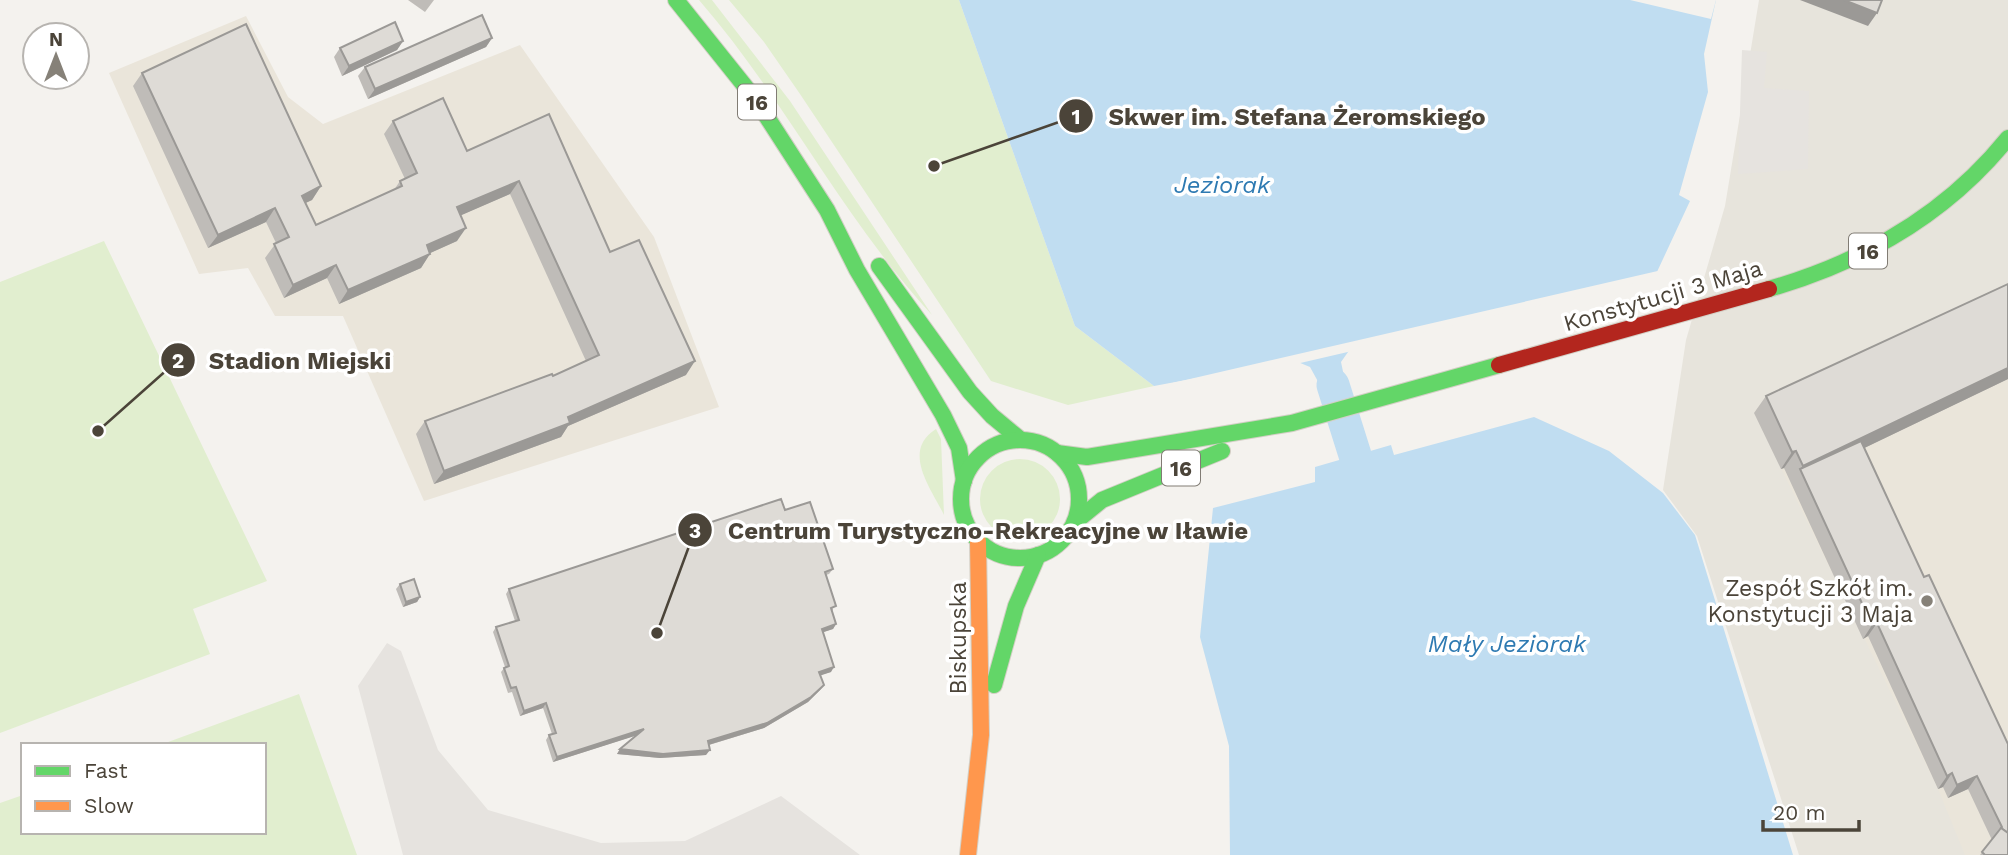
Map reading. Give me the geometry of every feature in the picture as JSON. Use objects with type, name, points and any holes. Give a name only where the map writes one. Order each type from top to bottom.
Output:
[{"type":"main road","name":"16","points":[[676,0],[756,100],[827,211],[857,270],[943,415],[959,448],[964,481],[962,507],[965,519],[978,541]]},
{"type":"main road","name":"Konstytucji 3 Maja","points":[[1057,453],[1087,457],[1292,423],[1818,275],[1858,257],[1931,212],[1963,186],[2008,138]]},
{"type":"main road","name":"16","points":[[827,211],[868,253],[930,333],[971,397],[995,421],[1021,440],[1035,441],[1057,453]]},
{"type":"main road","name":"Konstytucji 3 Maja","points":[[1075,522],[1102,500],[1292,423]]},
{"type":"main road","points":[[964,481],[969,470],[985,451],[1009,441],[1021,440]]},
{"type":"main road","points":[[1057,453],[1073,472],[1078,485],[1080,498],[1075,522]]},
{"type":"main road","name":"16","points":[[1038,555],[1060,543],[1075,522]]},
{"type":"main road","points":[[978,541],[1000,554],[1025,558],[1038,555]]},
{"type":"main road","name":"Biskupska","points":[[968,855],[981,735],[978,541]]},
{"type":"main road","name":"Biskupska","points":[[981,735],[1006,636],[1038,555]]},
{"type":"shaded area","points":[[1759,0],[2008,0],[2008,855],[1799,855],[1697,536],[1663,490],[1686,340],[1725,206]]},
{"type":"shaded area","points":[[246,16],[288,97],[323,124],[520,45],[654,237],[719,407],[424,501],[343,316],[275,316],[248,268],[199,274],[109,73]]},
{"type":"shaded area","points":[[1742,50],[1767,52],[1764,88],[1809,91],[1808,169],[1738,174]]},
{"type":"shaded area","name":"Zespół Szkół im. Konstytucji 3 Maja","points":[[2008,295],[2008,855],[1965,855],[1938,789],[1754,413]]},
{"type":"shaded area","points":[[387,643],[401,651],[438,750],[488,810],[601,843],[685,841],[781,796],[860,855],[403,855],[358,686]]},
{"type":"green space","points":[[699,0],[712,0],[790,101],[932,315],[870,239],[759,77]]},
{"type":"green space","points":[[729,0],[959,0],[1075,326],[1154,386],[1068,405],[991,381],[800,94],[764,42]]},
{"type":"green space","points":[[104,241],[267,581],[193,609],[210,654],[0,733],[0,282]]},
{"type":"green space","points":[[936,429],[941,439],[944,515],[927,482],[920,459],[926,438]]},
{"type":"green space","points":[[1020,459],[1035,462],[1048,471],[1057,484],[1060,499],[1057,514],[1048,527],[1035,536],[1020,539],[1005,536],[992,527],[983,514],[980,499],[983,484],[992,471],[1005,462]]},
{"type":"green space","points":[[299,694],[357,855],[0,855],[0,803],[21,796],[21,834],[266,834],[266,743],[165,743]]},
{"type":"water","name":"Jeziorak","points":[[959,0],[1716,0],[1704,54],[1708,92],[1679,195],[1690,201],[1656,274],[1353,345],[1341,362],[1345,381],[1321,387],[1310,367],[1293,360],[1154,386],[1075,326]]},
{"type":"water","name":"Mały Jeziorak","points":[[1534,417],[1609,451],[1663,493],[1695,535],[1793,855],[1230,855],[1229,746],[1200,637],[1213,508],[1315,482],[1315,467],[1391,445],[1394,455]]},
{"type":"pier","points":[[1630,0],[1716,0],[1711,19]]},
{"type":"pier","points":[[1662,270],[1657,278],[1296,364],[1155,390],[1151,388]]},
{"type":"building","points":[[1844,0],[1882,0],[1877,13]]},
{"type":"building","points":[[482,15],[492,38],[375,89],[365,67]]},
{"type":"building","points":[[395,22],[403,41],[349,66],[340,48]]},
{"type":"building","points":[[246,24],[321,186],[302,196],[316,225],[402,186],[400,181],[417,173],[393,121],[443,98],[467,151],[549,114],[610,252],[639,240],[695,361],[568,417],[570,423],[444,471],[425,421],[552,374],[553,376],[599,355],[519,181],[457,207],[466,228],[427,245],[430,254],[348,290],[336,265],[293,285],[274,244],[289,237],[275,208],[218,235],[142,73]]},
{"type":"building","points":[[2008,284],[2008,368],[1803,466],[1796,451],[1792,452],[1766,396]]},
{"type":"building","points":[[1861,441],[1924,577],[1929,575],[2008,744],[2008,833],[2001,828],[1977,776],[1957,785],[1952,773],[1947,776],[1877,623],[1872,625],[1800,469]]},
{"type":"building","points":[[781,499],[785,510],[810,502],[833,569],[825,572],[836,606],[831,608],[836,624],[822,629],[834,667],[819,672],[824,685],[811,697],[767,723],[708,741],[710,750],[663,754],[620,749],[644,729],[557,757],[549,735],[556,733],[546,703],[524,711],[516,687],[511,688],[504,668],[509,666],[496,627],[519,620],[509,589]]},
{"type":"building","points":[[414,579],[420,597],[406,602],[400,584]]},
{"type":"building","points":[[2001,828],[2008,833],[2008,855],[1985,855],[1982,852]]},
{"type":"waterway","points":[[1333,385],[1355,455]]},
{"type":"traffic: fast","points":[[676,0],[756,100],[827,210],[857,270],[943,415],[959,448],[964,481]]},
{"type":"traffic: fast","points":[[1769,289],[1837,265],[1900,232],[1958,190],[2008,138]]},
{"type":"traffic: fast","points":[[879,266],[970,392],[992,416],[1021,440]]},
{"type":"traffic: fast","points":[[1057,453],[1087,457],[1292,423],[1499,365]]},
{"type":"traffic: fast","points":[[1020,440],[1043,445],[1062,457],[1074,476],[1079,499],[1074,522],[1062,541],[1043,553],[1020,558],[997,553],[978,541],[966,522],[961,499],[966,476],[978,457],[997,445],[1020,440]]},
{"type":"traffic: fast","points":[[1075,522],[1102,500],[1222,451]]},
{"type":"traffic: fast","points":[[994,685],[1016,606],[1038,555]]},
{"type":"traffic: slow","points":[[968,855],[981,735],[978,541]]},
{"type":"traffic: jam","points":[[1499,365],[1769,289]]},
{"type":"place","name":"Skwer im. Stefana Żeromskiego","points":[[934,166]]},
{"type":"place","name":"Stadion Miejski","points":[[98,431]]},
{"type":"place","name":"Zespół Szkół im. Konstytucji 3 Maja","points":[[1927,601]]},
{"type":"place","name":"Centrum Turystyczno-Rekreacyjne w Iławie","points":[[657,633]]}]
